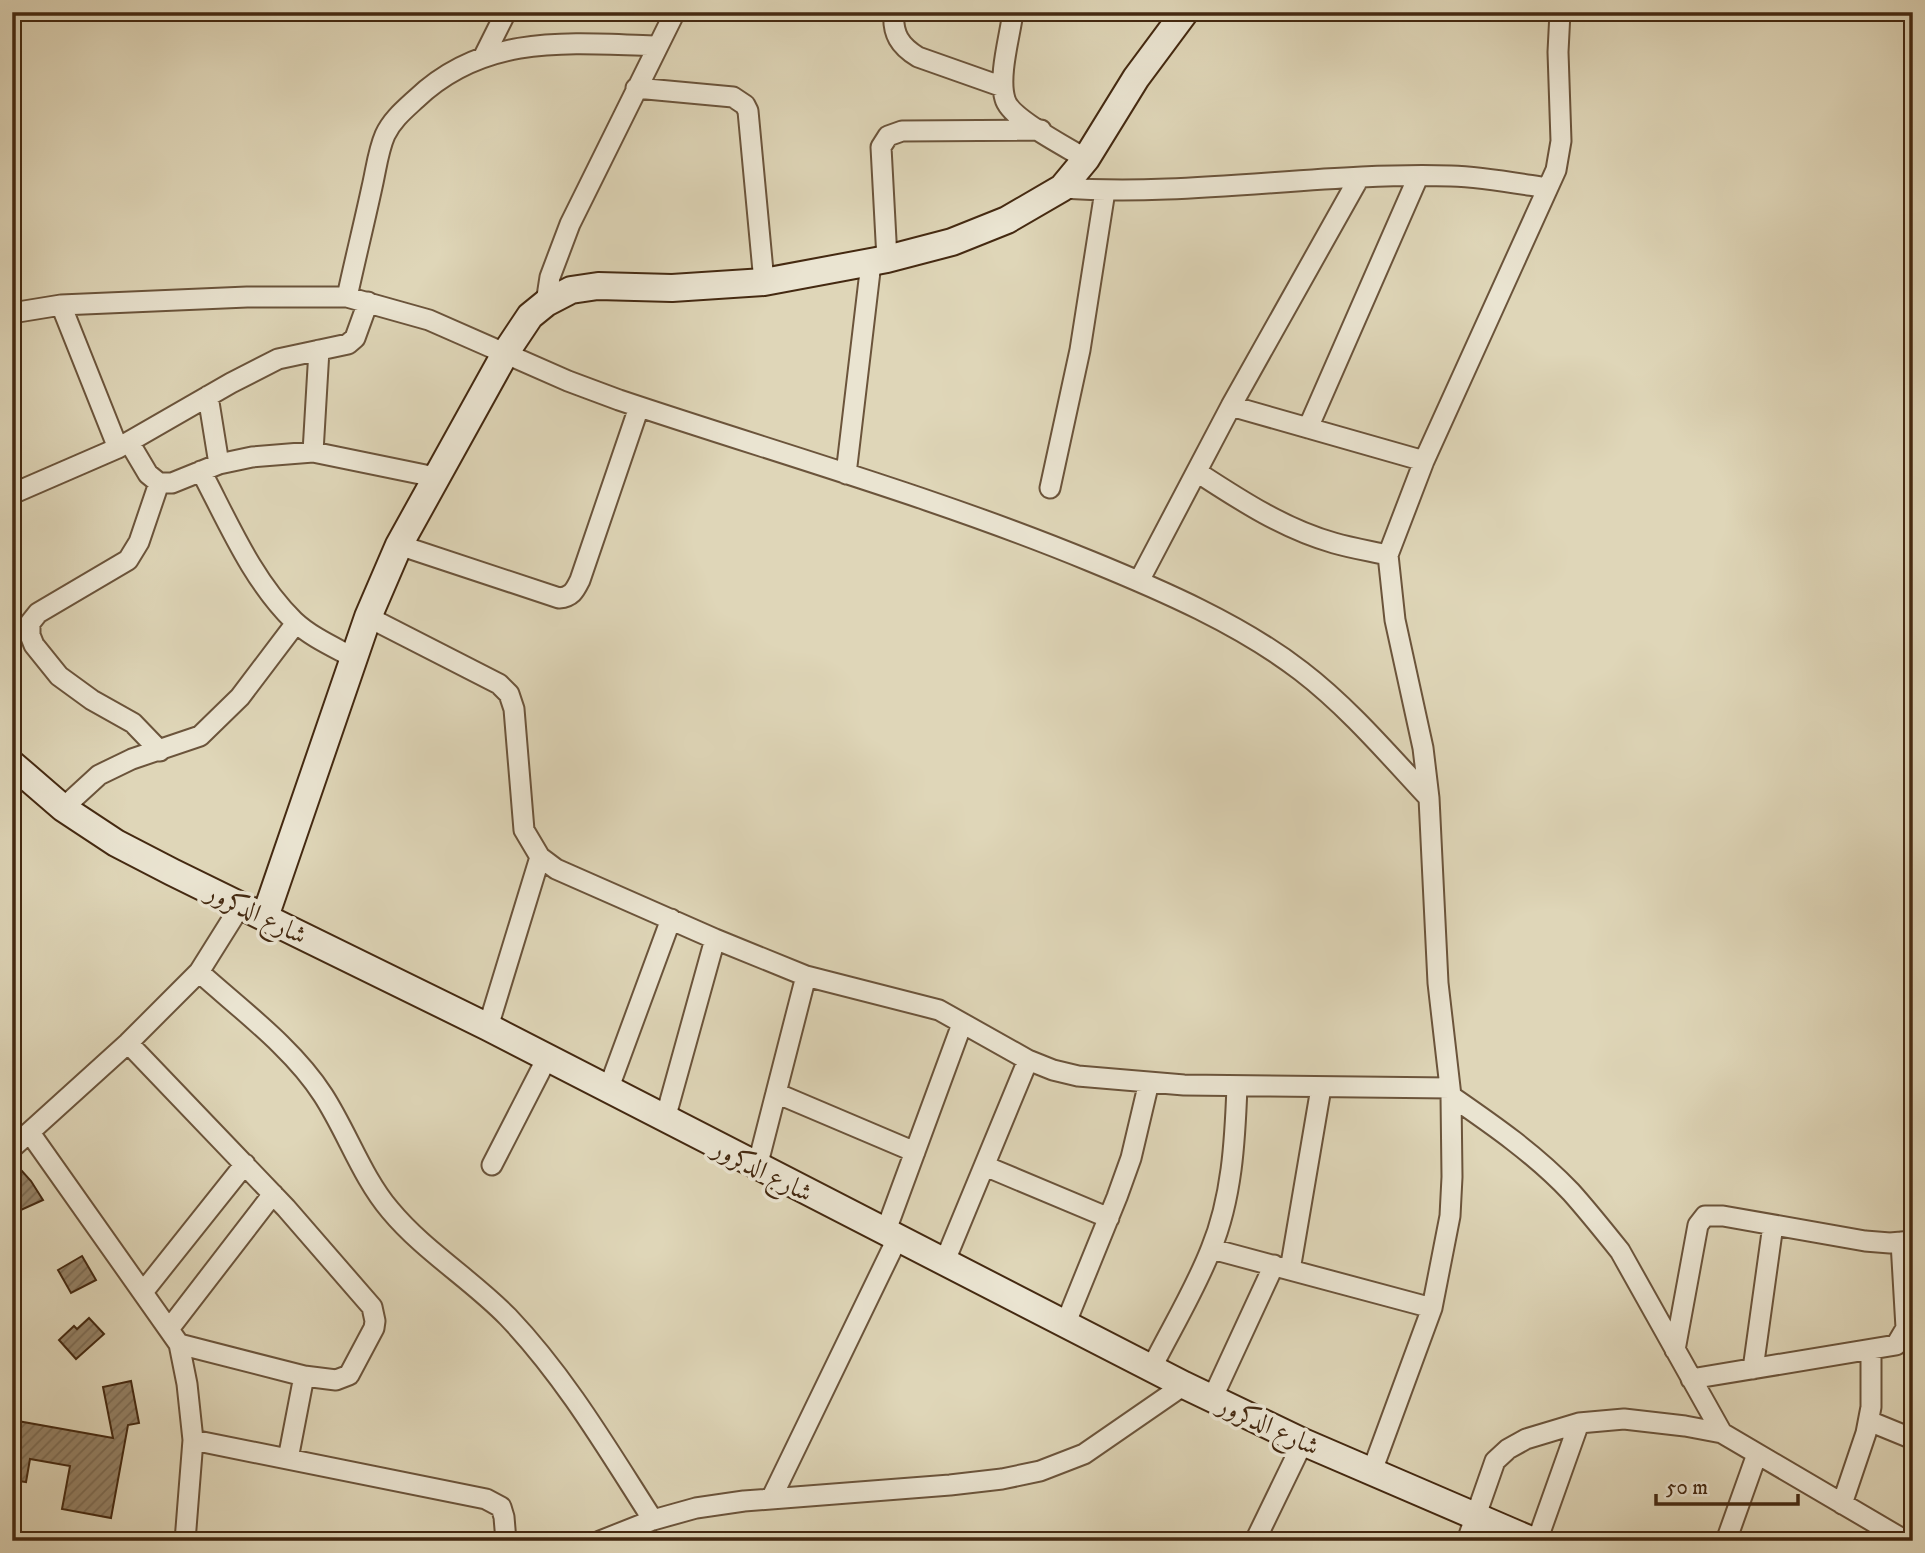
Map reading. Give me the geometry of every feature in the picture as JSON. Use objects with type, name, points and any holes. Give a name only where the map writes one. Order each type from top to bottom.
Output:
[{"type":"street","points":[[484,56],[506,12]]},
{"type":"street","points":[[546,303],[558,252],[636,88],[676,12]]},
{"type":"street","points":[[894,12],[896,36],[908,51],[1003,87]]},
{"type":"street","points":[[1013,12],[1003,87],[1008,107],[1086,159]]},
{"type":"street","points":[[12,1148],[128,1043],[199,972],[253,911],[368,617],[399,545],[506,352],[530,316],[546,303],[571,290],[598,286],[672,288],[764,282],[879,261],[952,242],[1007,220],[1062,188],[1086,159],[1136,78],[1185,12]]},
{"type":"street","points":[[1372,1471],[1432,1308],[1450,1216],[1452,1177],[1451,1092],[1438,983],[1429,798],[1423,748],[1395,620],[1388,555],[1424,461],[1556,170],[1561,141],[1558,52],[1560,12]]},
{"type":"street","points":[[347,297],[384,138],[390,126],[430,85],[484,56],[525,46],[560,43],[658,46]]},
{"type":"street","points":[[636,88],[733,97],[745,105],[748,111],[764,282]]},
{"type":"street","points":[[846,474],[879,261],[881,147],[888,136],[902,131],[1041,130]]},
{"type":"street","points":[[1062,188],[1105,191],[1451,176],[1547,188]]},
{"type":"street","points":[[1308,428],[1418,177]]},
{"type":"street","points":[[1139,580],[1231,406],[1359,178]]},
{"type":"street","points":[[1050,488],[1080,350],[1105,191]]},
{"type":"street","points":[[12,313],[61,305],[247,297],[347,297],[429,320],[568,381],[639,407],[1020,532],[1139,580],[1267,647],[1303,672],[1364,729],[1429,798]]},
{"type":"street","points":[[12,494],[124,445],[249,372],[278,359],[344,346],[351,342],[368,302]]},
{"type":"street","points":[[61,305],[124,445],[159,483],[172,483],[210,468],[252,457],[313,452],[435,477]]},
{"type":"street","points":[[313,452],[319,350]]},
{"type":"street","points":[[208,396],[210,468],[249,563],[296,623],[354,658]]},
{"type":"street","points":[[1231,406],[1424,461]]},
{"type":"street","points":[[399,545],[559,598],[567,597],[580,580],[639,407]]},
{"type":"street","points":[[1197,472],[1242,502],[1273,518],[1331,542],[1388,555]]},
{"type":"street","points":[[159,483],[139,542],[128,560],[38,614],[30,623],[29,630],[34,645],[58,676],[92,700],[133,723],[160,751]]},
{"type":"street","points":[[368,617],[487,678],[509,694],[514,709],[524,830],[540,857],[556,869],[715,939],[806,975],[939,1010],[1028,1060],[1077,1076],[1237,1086],[1451,1092],[1511,1138],[1570,1191],[1620,1251],[1722,1433]]},
{"type":"street","points":[[64,808],[99,775],[132,759],[200,736],[260,673],[296,623]]},
{"type":"street","name":"شارع الدكرور","points":[[12,764],[64,808],[116,843],[488,1027],[1151,1369],[1303,1442],[1529,1540]]},
{"type":"street","points":[[488,1027],[540,857]]},
{"type":"street","points":[[608,1090],[671,919]]},
{"type":"street","points":[[665,1119],[715,939]]},
{"type":"street","points":[[199,972],[303,1068],[323,1094],[388,1208],[414,1236],[506,1316],[540,1353],[583,1409],[642,1530]]},
{"type":"street","points":[[757,1167],[806,975]]},
{"type":"street","points":[[771,1499],[891,1236],[915,1152],[962,1024]]},
{"type":"street","points":[[128,1043],[273,1194],[372,1307],[374,1314],[374,1328],[349,1375],[336,1380],[304,1376],[174,1337]]},
{"type":"street","points":[[492,1165],[547,1058]]},
{"type":"street","points":[[944,1263],[1028,1060]]},
{"type":"street","points":[[1065,1325],[1131,1158],[1149,1082]]},
{"type":"street","points":[[1151,1369],[1212,1249],[1231,1174],[1237,1086]]},
{"type":"street","points":[[1212,1399],[1282,1268],[1321,1087]]},
{"type":"street","points":[[776,1093],[915,1152]]},
{"type":"street","points":[[30,1133],[174,1337],[187,1384],[192,1440],[185,1541]]},
{"type":"street","points":[[143,1292],[245,1164]]},
{"type":"street","points":[[985,1166],[1109,1218]]},
{"type":"street","points":[[174,1337],[273,1194]]},
{"type":"street","points":[[1675,1350],[1698,1225],[1709,1214],[1865,1241],[1907,1242],[1906,1328],[1896,1345],[1691,1379]]},
{"type":"street","points":[[1753,1369],[1773,1225]]},
{"type":"street","points":[[1212,1249],[1432,1308]]},
{"type":"street","points":[[1842,1504],[1869,1421],[1871,1351]]},
{"type":"street","points":[[288,1459],[304,1376]]},
{"type":"street","points":[[600,1541],[642,1530],[696,1508],[771,1499],[950,1485],[1040,1471],[1084,1454],[1184,1385]]},
{"type":"street","points":[[1467,1541],[1495,1461],[1507,1449],[1526,1439],[1578,1423],[1624,1419],[1722,1433],[1906,1541]]},
{"type":"street","points":[[1869,1421],[1913,1439]]},
{"type":"street","points":[[1529,1540],[1578,1423]]},
{"type":"street","points":[[192,1440],[495,1502],[501,1507],[505,1517],[506,1541]]},
{"type":"street","points":[[1255,1541],[1303,1442]]},
{"type":"street","points":[[1726,1541],[1758,1454]]},
{"type":"building","points":[[12,1160],[31,1181],[43,1200],[12,1214]]},
{"type":"building","points":[[82,1256],[96,1280],[71,1293],[58,1270]]},
{"type":"building","points":[[89,1318],[104,1334],[76,1359],[59,1340],[74,1326],[77,1329]]},
{"type":"building","points":[[131,1381],[139,1423],[128,1425],[111,1518],[62,1509],[70,1466],[30,1459],[26,1482],[12,1480],[12,1420],[113,1438],[103,1387]]}]
